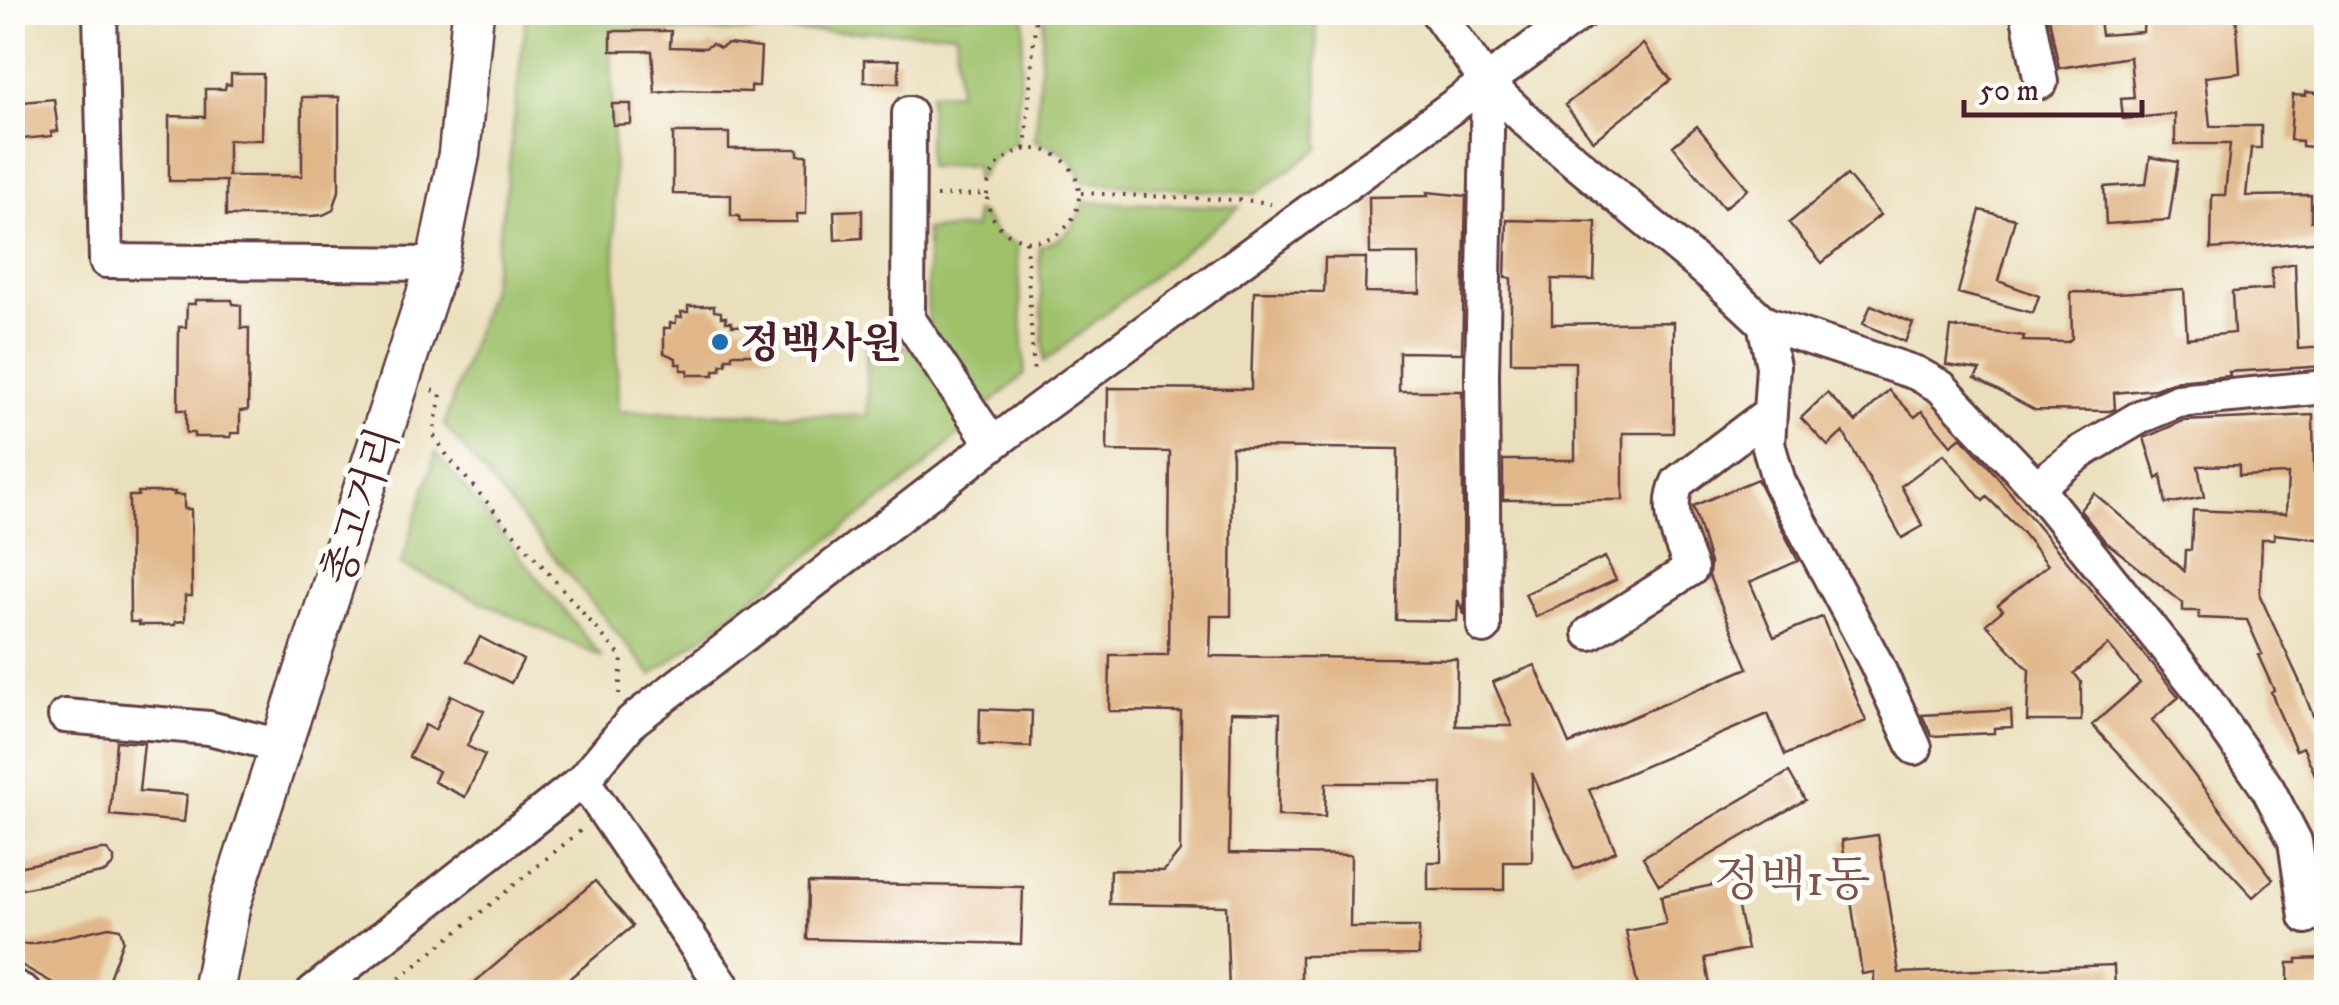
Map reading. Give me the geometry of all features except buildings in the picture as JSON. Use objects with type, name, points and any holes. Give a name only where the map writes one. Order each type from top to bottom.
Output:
[{"type":"main road","name":"총고거리","points":[[213,992],[230,903],[437,264],[459,154],[473,12]]},
{"type":"street","points":[[100,12],[106,261],[437,264]]},
{"type":"street","points":[[1437,12],[1488,84],[1531,125],[1764,323],[1916,374],[1941,387],[2036,487],[2195,684],[2268,789],[2294,841],[2306,917]]},
{"type":"street","points":[[313,992],[583,780],[632,721],[1036,410],[1310,214],[1418,130],[1488,84],[1582,12]]},
{"type":"street","points":[[2027,12],[2041,82]]},
{"type":"street","points":[[1484,627],[1482,374],[1488,84]]},
{"type":"street","points":[[909,113],[908,318],[992,444]]},
{"type":"street","points":[[1764,323],[1773,366],[1768,444],[1779,482],[1876,663],[1916,748]]},
{"type":"street","points":[[2036,487],[2081,452],[2142,416],[2178,402],[2326,388]]},
{"type":"street","points":[[1590,632],[1691,568],[1671,509],[1678,482],[1769,414]]},
{"type":"street","points":[[65,716],[208,728],[281,746]]},
{"type":"street","points":[[583,780],[726,992]]},
{"type":"street","points":[[12,986],[24,992]]},
{"type":"path","points":[[1026,149],[1036,12]]},
{"type":"path","points":[[1026,149],[1047,151],[1062,158],[1072,170],[1080,193],[1078,209],[1064,229],[1042,240],[1026,241],[1010,235],[989,210],[986,194],[990,176],[1000,162],[1026,149]]},
{"type":"path","points":[[1080,193],[1257,201],[1310,214]]},
{"type":"path","points":[[908,196],[986,194]]},
{"type":"path","points":[[1026,241],[1036,410]]},
{"type":"path","points":[[401,377],[440,394],[433,434],[440,445],[622,658],[618,692],[632,721]]},
{"type":"path","points":[[383,992],[603,813]]},
{"type":"green space","points":[[1308,12],[1316,24],[1320,148],[1255,194],[1083,182],[1065,154],[1035,141],[1044,13]]},
{"type":"green space","points":[[526,13],[1025,13],[1015,143],[995,157],[981,177],[975,178],[975,165],[927,167],[930,93],[958,92],[956,32],[611,31],[618,411],[868,416],[866,344],[907,346],[916,351],[966,428],[921,470],[652,675],[444,425],[490,289],[506,191]]},
{"type":"green space","points":[[1084,202],[1240,207],[1044,362],[1039,246],[1056,241],[1068,231]]},
{"type":"green space","points":[[975,212],[981,213],[997,235],[1017,245],[1025,374],[985,408],[930,327],[927,303],[925,230],[974,228]]},
{"type":"green space","points":[[436,453],[602,657],[401,565]]},
{"type":"place","name":"정백사원","points":[[720,342]]},
{"type":"district","name":"정백1동","points":[[1792,878]]}]
